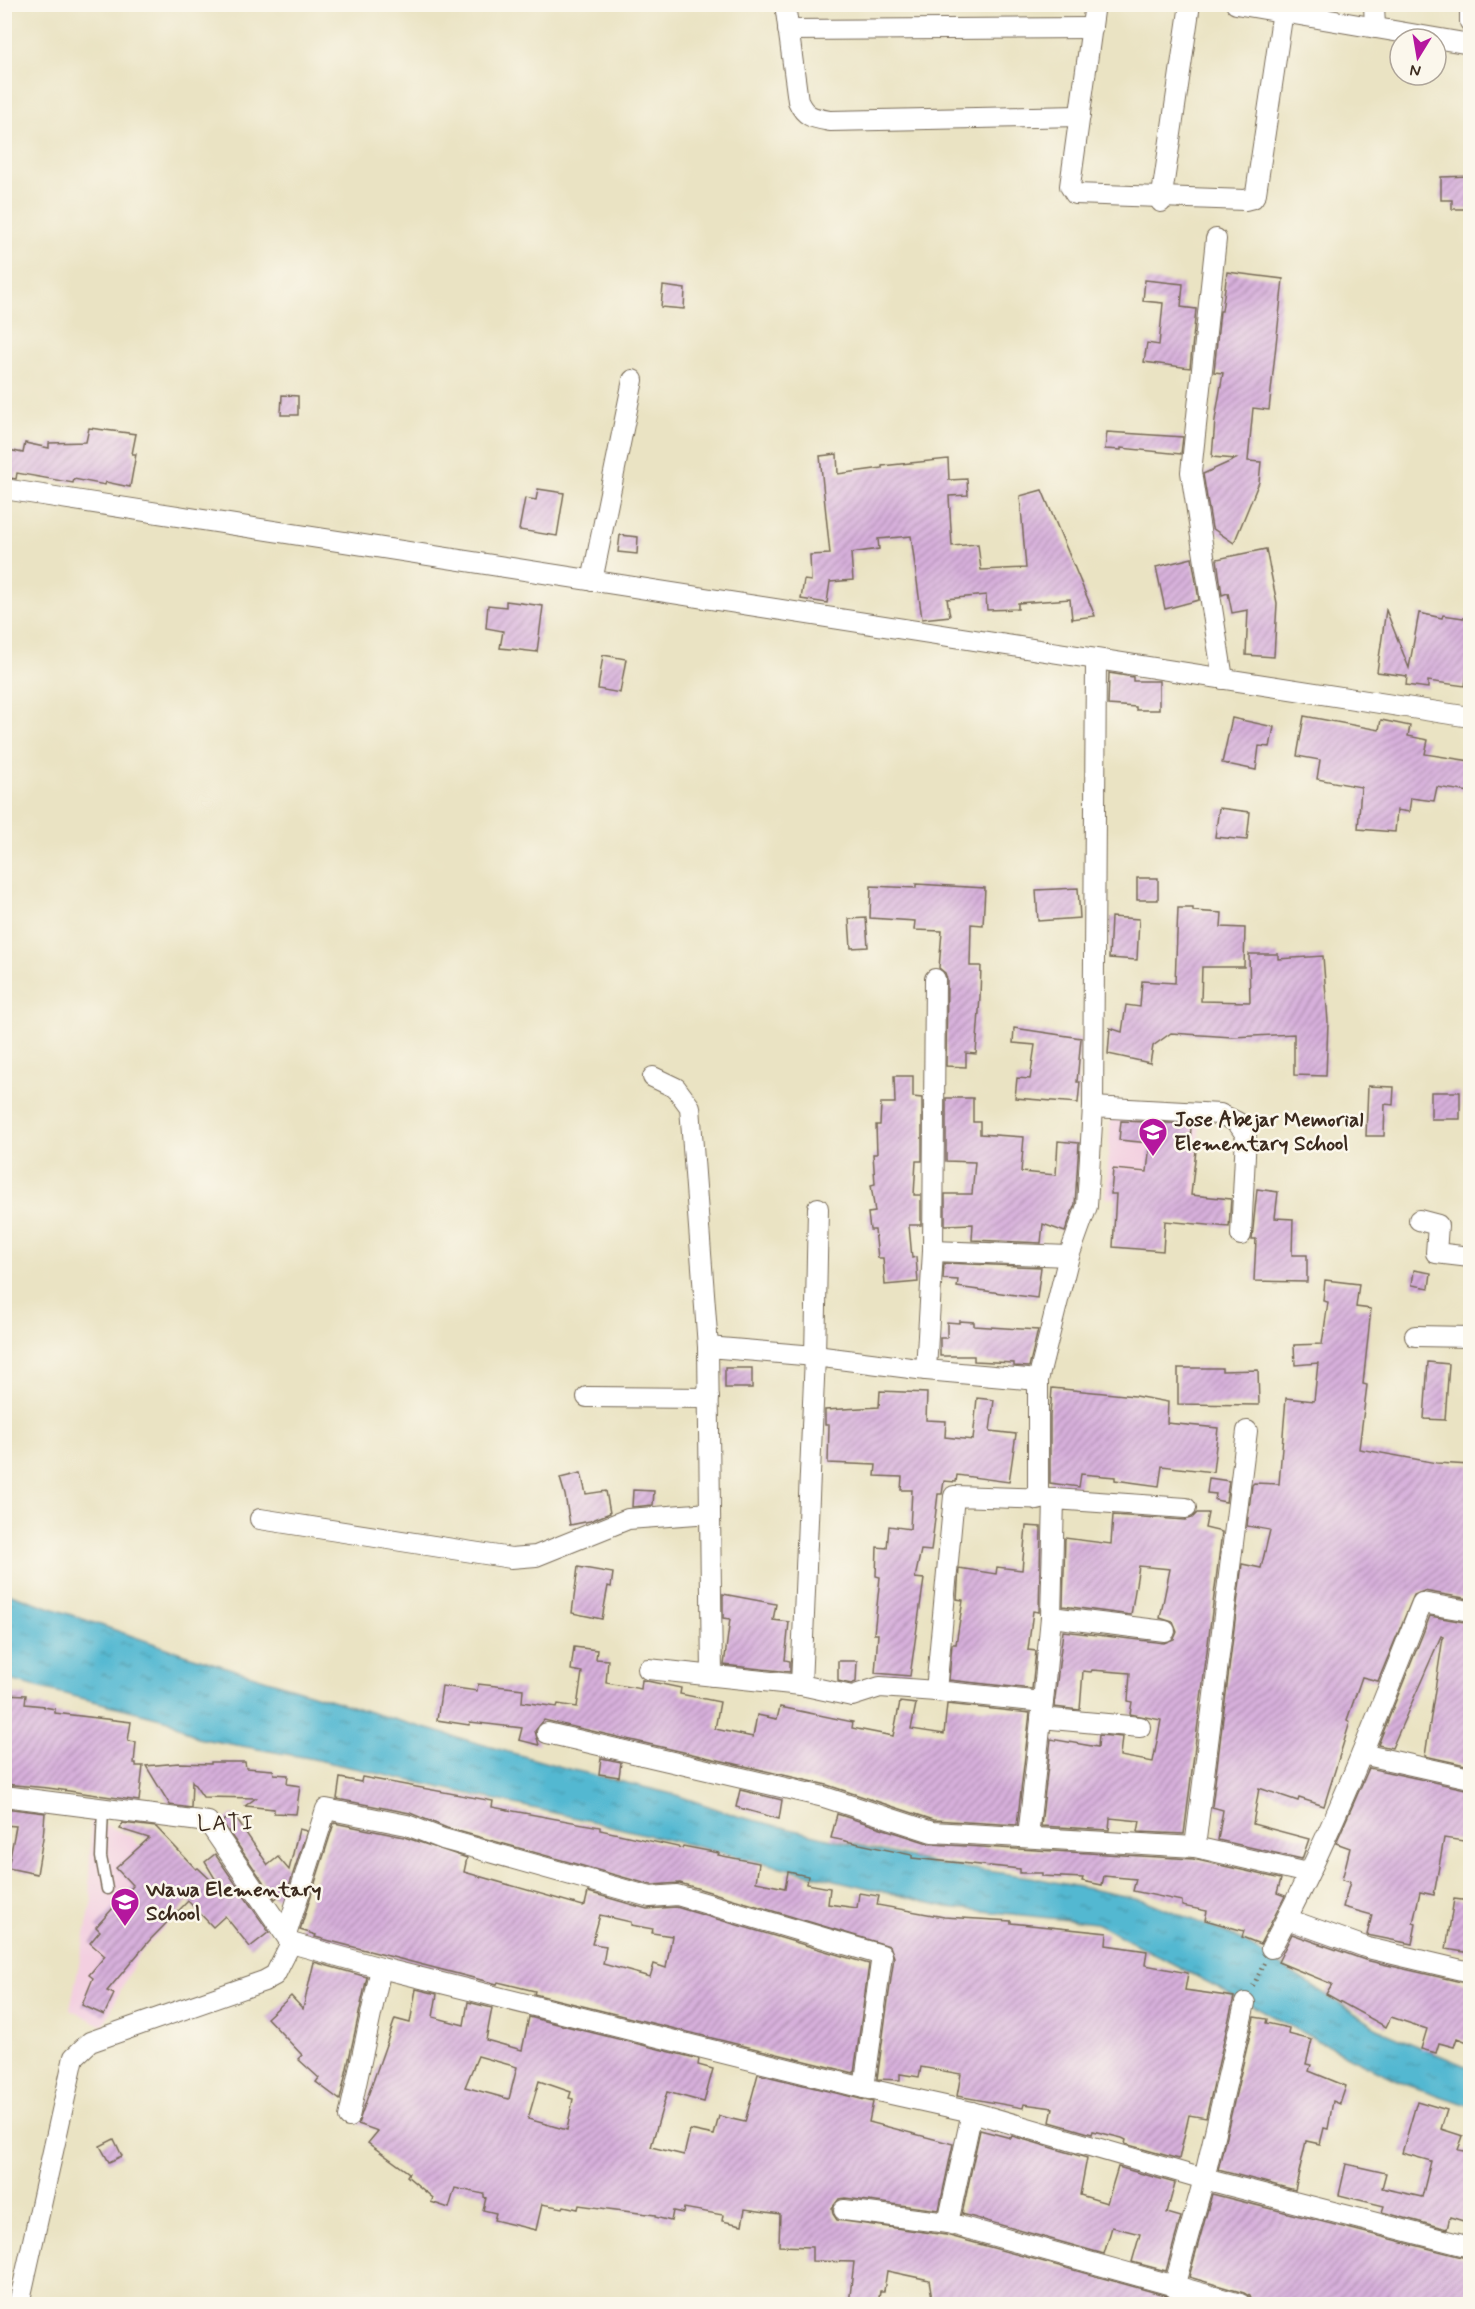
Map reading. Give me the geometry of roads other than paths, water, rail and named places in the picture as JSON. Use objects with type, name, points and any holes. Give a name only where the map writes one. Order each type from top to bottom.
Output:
[{"type":"street","points":[[785,4],[798,101],[803,113],[812,118],[830,121],[1080,116]]},
{"type":"street","points":[[1095,4],[1070,186],[1075,194],[1162,200],[1245,200],[1253,198],[1256,193],[1284,8]]},
{"type":"street","points":[[1162,200],[1190,4]]},
{"type":"street","points":[[1236,4],[1284,8],[1374,28],[1470,44]]},
{"type":"street","points":[[1374,4],[1374,28]]},
{"type":"street","points":[[1470,4],[1470,22]]},
{"type":"street","points":[[788,30],[1092,28]]},
{"type":"street","points":[[1216,239],[1191,472],[1223,679]]},
{"type":"street","points":[[592,581],[633,380]]},
{"type":"street","points":[[4,489],[1470,717]]},
{"type":"street","points":[[1028,1837],[1051,1617],[1038,1380],[1069,1256],[1088,1206],[1094,1107],[1096,660]]},
{"type":"street","points":[[926,1370],[933,1251],[935,979]]},
{"type":"street","points":[[653,1077],[676,1088],[690,1107],[708,1347],[712,1676]]},
{"type":"street","points":[[1094,1107],[1220,1114],[1237,1122],[1246,1135],[1241,1235]]},
{"type":"street","points":[[801,1685],[815,1356],[818,1208]]},
{"type":"street","points":[[1419,1220],[1438,1225],[1436,1253],[1470,1257]]},
{"type":"street","points":[[933,1251],[1069,1256]]},
{"type":"street","points":[[1415,1336],[1470,1337]]},
{"type":"street","points":[[708,1347],[1038,1380]]},
{"type":"street","points":[[587,1398],[709,1398]]},
{"type":"street","points":[[1195,1847],[1247,1431]]},
{"type":"street","points":[[936,1691],[954,1496],[1186,1508]]},
{"type":"street","points":[[260,1519],[511,1558],[536,1556],[628,1519],[710,1513]]},
{"type":"street","points":[[1271,1948],[1287,1919],[1362,1754],[1422,1603],[1470,1611]]},
{"type":"street","points":[[1051,1617],[1165,1630]]},
{"type":"street","points":[[648,1669],[801,1685],[852,1696],[880,1687],[936,1691],[1140,1728]]},
{"type":"street","points":[[548,1733],[824,1797],[932,1832],[1195,1847],[1308,1873]]},
{"type":"street","points":[[1362,1754],[1470,1778]]},
{"type":"street","points":[[4,1796],[207,1822],[288,1939],[381,1968],[864,2088],[972,2112],[1204,2179],[1470,2247]]},
{"type":"street","points":[[19,2304],[74,2057],[90,2042],[264,1981],[275,1975],[288,1939],[326,1809],[408,1825],[442,1839],[650,1897],[677,1895],[882,1955],[864,2088]]},
{"type":"street","points":[[1287,1919],[1368,1948],[1470,1972]]},
{"type":"street","points":[[349,2117],[381,1968]]},
{"type":"street","points":[[1174,2288],[1204,2179],[1245,2003]]},
{"type":"street","points":[[948,2223],[972,2112]]},
{"type":"street","points":[[844,2210],[948,2223],[1174,2288],[1240,2304]]},
{"type":"lane","points":[[103,1809],[101,1857],[107,1889]]},
{"type":"water","points":[[5,1592],[184,1654],[389,1718],[565,1768],[676,1795],[740,1817],[936,1864],[1030,1877],[1144,1900],[1238,1938],[1382,2031],[1470,2068],[1470,2106],[1405,2084],[1351,2058],[1096,1923],[947,1907],[586,1820],[309,1758],[197,1738],[169,1720],[5,1679]]},
{"type":"place","name":"Jose Abejar Memorial Elementary School","points":[[1153,1158]]},
{"type":"place","name":"Wawa Elementary School","points":[[125,1928]]},
{"type":"district","name":"LATI","points":[[226,1824]]}]
